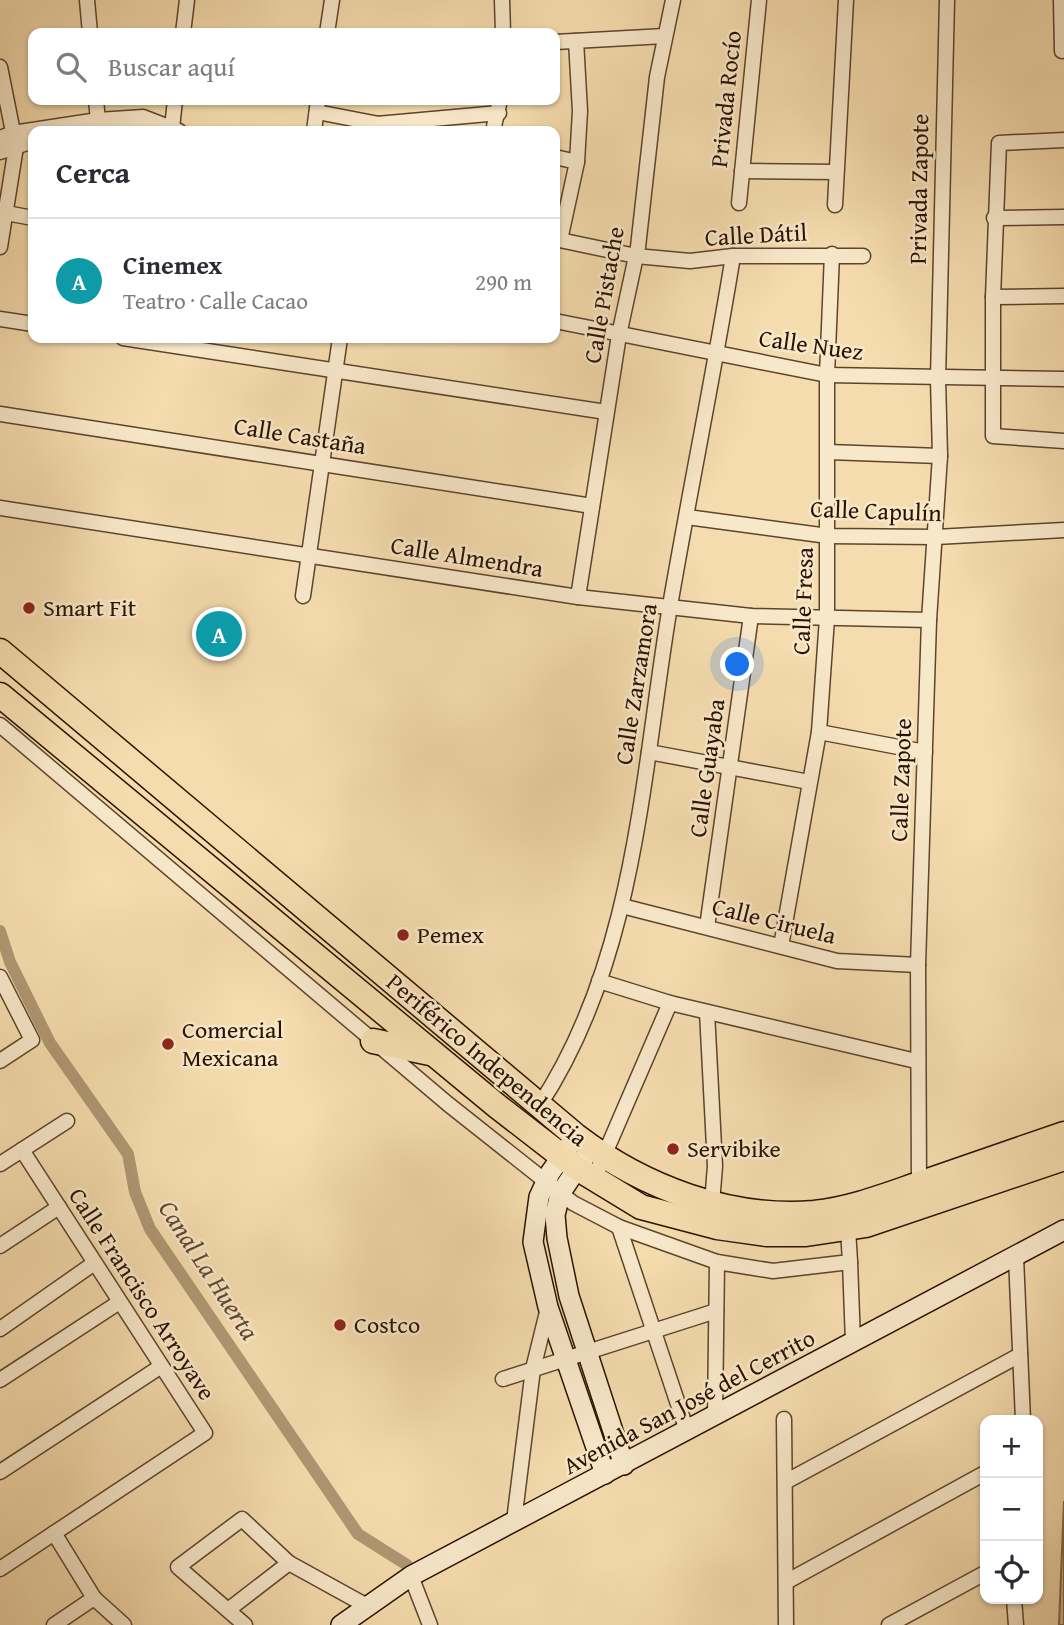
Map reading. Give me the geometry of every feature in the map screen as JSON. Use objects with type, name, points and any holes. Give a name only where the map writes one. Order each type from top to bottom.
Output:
[{"type":"highway","name":"Periférico Independencia","points":[[0,651],[539,1105],[584,1157],[712,1203],[768,1214],[816,1213],[860,1205],[1064,1134]]},
{"type":"highway","name":"Periférico Independencia","points":[[0,695],[435,1054],[584,1157],[641,1208],[717,1227],[765,1234],[806,1234],[848,1228],[1064,1158]]},
{"type":"highway","points":[[373,1041],[435,1054]]},
{"type":"street","points":[[87,0],[90,28]]},
{"type":"street","points":[[184,28],[187,0]]},
{"type":"street","points":[[328,28],[332,0]]},
{"type":"street","points":[[502,0],[503,28]]},
{"type":"street","name":"Calle Pistache","points":[[578,597],[619,335],[637,252],[657,77],[673,0]]},
{"type":"street","name":"Privada Rocío","points":[[739,203],[759,0]]},
{"type":"street","points":[[835,205],[846,0]]},
{"type":"street","name":"Privada Zapote","points":[[937,379],[947,0]]},
{"type":"street","points":[[1061,0],[1062,51]]},
{"type":"street","points":[[560,42],[665,36]]},
{"type":"street","points":[[560,227],[577,162],[580,111],[576,41]]},
{"type":"street","points":[[0,67],[10,139],[6,213],[0,247]]},
{"type":"street","points":[[97,105],[99,126],[143,117],[165,126]]},
{"type":"street","points":[[175,105],[175,126]]},
{"type":"street","points":[[315,126],[318,106],[388,126]]},
{"type":"street","points":[[377,124],[500,107],[494,126]]},
{"type":"street","points":[[0,152],[10,139],[28,136]]},
{"type":"street","points":[[10,139],[28,141]]},
{"type":"street","points":[[1064,140],[999,143],[993,297],[993,436],[1064,441]]},
{"type":"street","points":[[560,159],[577,162]]},
{"type":"street","points":[[742,172],[836,172]]},
{"type":"street","points":[[6,213],[28,217]]},
{"type":"street","points":[[994,218],[1064,217]]},
{"type":"street","name":"Calle Dátil","points":[[560,235],[651,256],[690,261],[733,256],[863,256]]},
{"type":"street","name":"Calle Fresa","points":[[781,946],[819,732],[827,618],[827,376],[832,254]]},
{"type":"street","name":"Calle Zarzamora","points":[[539,1105],[568,1058],[599,981],[622,906],[649,752],[670,608],[718,352],[733,256]]},
{"type":"street","points":[[993,297],[1064,296]]},
{"type":"street","points":[[0,319],[28,323]]},
{"type":"street","name":"Calle Nuez","points":[[560,322],[827,376],[1064,379]]},
{"type":"street","points":[[157,343],[606,412]]},
{"type":"street","points":[[303,596],[339,343]]},
{"type":"street","name":"Calle Zapote","points":[[919,1184],[916,1061],[918,965],[929,620],[940,456],[937,379]]},
{"type":"street","name":"Calle Castaña","points":[[0,414],[592,506]]},
{"type":"street","points":[[828,452],[940,456]]},
{"type":"street","name":"Calle Almendra","points":[[0,508],[578,597],[751,616],[929,620]]},
{"type":"street","name":"Calle Capulín","points":[[687,517],[828,536],[936,537],[1064,530]]},
{"type":"street","name":"Calle Guayaba","points":[[707,927],[751,616]]},
{"type":"street","points":[[0,725],[344,1017],[553,1188],[619,1227],[717,1262],[773,1270],[850,1262]]},
{"type":"street","points":[[819,732],[925,752]]},
{"type":"street","points":[[649,752],[809,782]]},
{"type":"street","name":"Calle Ciruela","points":[[622,906],[837,961],[918,965]]},
{"type":"street","points":[[257,941],[273,921]]},
{"type":"street","points":[[0,977],[32,1040],[0,1061]]},
{"type":"street","points":[[599,981],[670,1003],[916,1061]]},
{"type":"street","points":[[605,1474],[548,1307],[533,1242],[535,1210],[584,1157],[670,1003]]},
{"type":"street","points":[[707,1012],[715,1166],[712,1203]]},
{"type":"street","points":[[0,1164],[68,1121]]},
{"type":"street","name":"Calle Francisco Arroyave","points":[[0,1569],[205,1433],[118,1303],[22,1150]]},
{"type":"street","points":[[553,1188],[556,1238],[569,1296],[624,1465]]},
{"type":"street","points":[[0,1246],[59,1207]]},
{"type":"street","points":[[619,1227],[687,1431]]},
{"type":"street","points":[[848,1228],[853,1342]]},
{"type":"street","name":"Avenida San José del Cerrito","points":[[341,1625],[411,1576],[1064,1230]]},
{"type":"street","points":[[1016,1256],[1023,1415]]},
{"type":"street","points":[[715,1415],[717,1262]]},
{"type":"street","points":[[0,1329],[93,1264]]},
{"type":"street","points":[[0,1380],[118,1303]]},
{"type":"street","points":[[514,1521],[533,1369],[548,1307]]},
{"type":"street","points":[[503,1379],[716,1311]]},
{"type":"street","points":[[787,1481],[1020,1355]]},
{"type":"street","points":[[0,1472],[160,1367]]},
{"type":"street","points":[[784,1419],[787,1481],[786,1625]]},
{"type":"street","points":[[786,1582],[980,1476]]},
{"type":"street","points":[[245,1625],[178,1567],[242,1519],[289,1563],[367,1606]]},
{"type":"street","points":[[54,1534],[94,1598],[124,1625]]},
{"type":"street","points":[[228,1610],[289,1563]]},
{"type":"street","points":[[411,1576],[430,1625]]},
{"type":"street","points":[[889,1625],[980,1576]]},
{"type":"street","points":[[54,1625],[94,1598]]},
{"type":"street","points":[[1014,1604],[1016,1625]]},
{"type":"shaded area","points":[[1064,1501],[1064,1625],[1059,1625]]},
{"type":"waterway","name":"Canal La Huerta","points":[[0,931],[10,962],[50,1043],[128,1154],[135,1192],[150,1229],[358,1534],[407,1565]]},
{"type":"place","name":"Smart Fit","points":[[29,608]]},
{"type":"place","name":"Cinemex","points":[[219,634]]},
{"type":"place","name":"Pemex","points":[[403,935]]},
{"type":"place","name":"Comercial Mexicana","points":[[168,1044]]},
{"type":"place","name":"Servibike","points":[[673,1149]]},
{"type":"place","name":"Costco","points":[[340,1325]]}]
